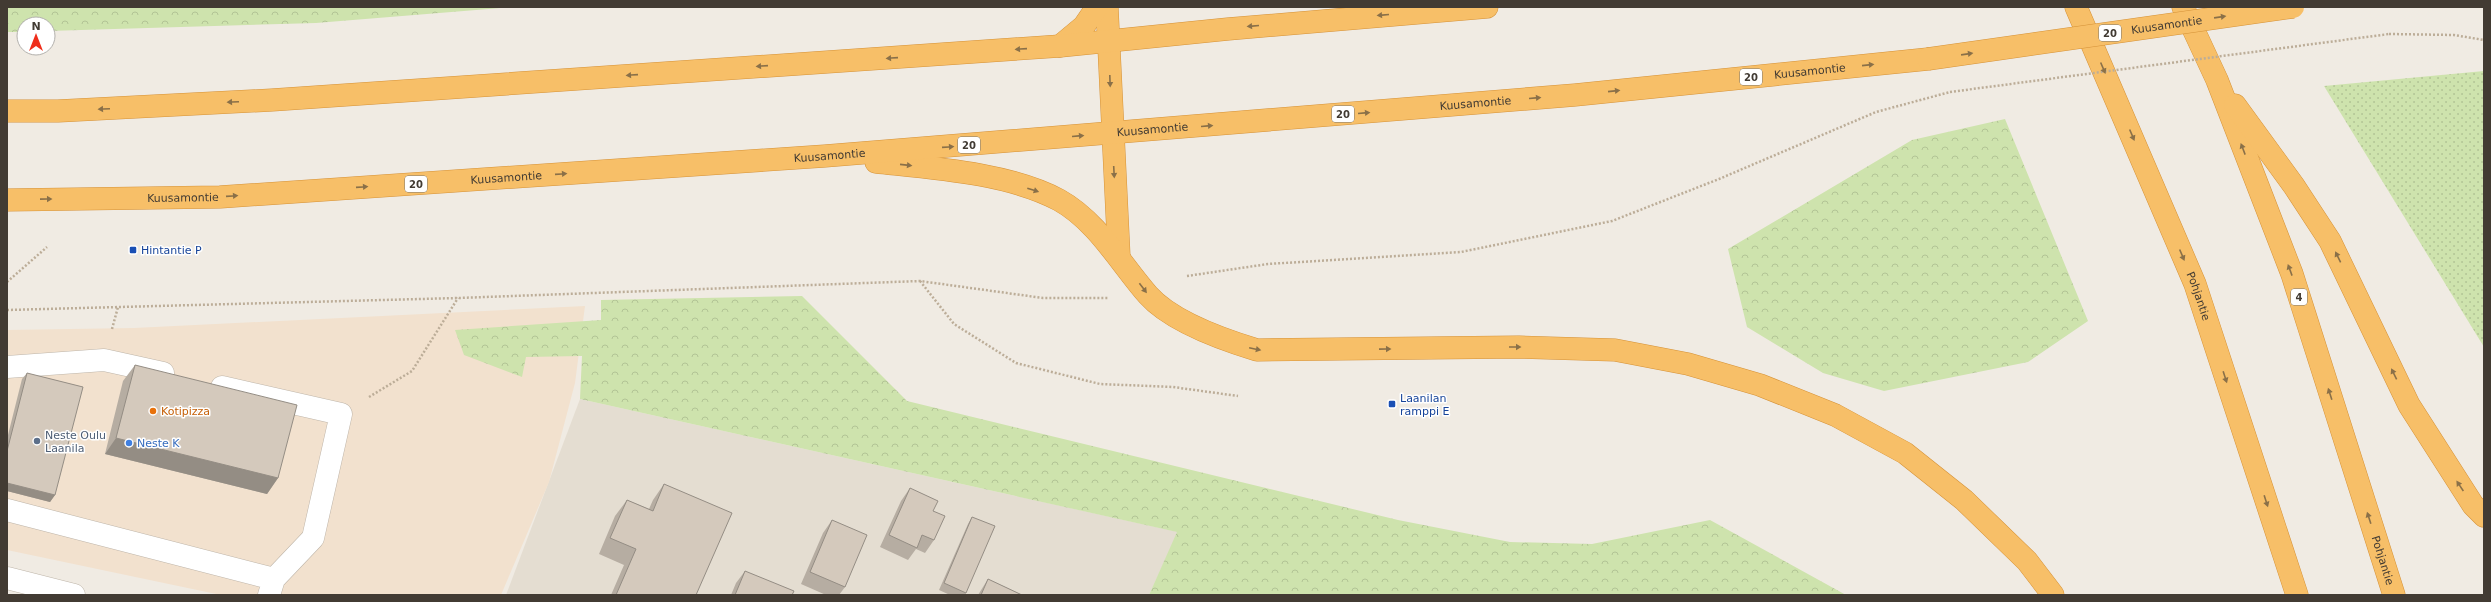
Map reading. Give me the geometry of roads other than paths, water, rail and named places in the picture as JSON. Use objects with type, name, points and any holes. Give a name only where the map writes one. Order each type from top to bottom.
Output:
[{"type":"highway","points":[[1060,46],[1084,26],[1097,7]]},
{"type":"highway","points":[[1107,7],[1119,256]]},
{"type":"highway","points":[[7,111],[58,111],[272,100],[1060,46],[1411,10],[1487,7]]},
{"type":"highway","name":"Pohjantie","points":[[2076,7],[2195,284],[2297,595]]},
{"type":"highway","name":"Pohjantie","points":[[2183,7],[2217,80],[2292,274],[2394,595]]},
{"type":"highway","name":"Kuusamontie","points":[[7,200],[220,197],[826,156],[1112,134],[1575,95],[1928,59],[2293,7]]},
{"type":"highway","points":[[2217,80],[2294,186],[2330,241],[2409,405],[2473,505],[2484,516]]},
{"type":"highway","points":[[826,156],[943,169],[1035,189],[1060,201],[1079,215],[1119,256],[1149,296],[1191,325],[1223,340],[1257,350],[1520,347],[1615,350],[1688,364],[1760,385],[1835,415],[1905,453],[1964,500],[2027,561],[2053,595]]},
{"type":"street","points":[[7,367],[104,360],[181,378]]},
{"type":"street","points":[[7,510],[272,587],[313,538],[341,414],[204,383]]},
{"type":"street","points":[[7,578],[64,594]]},
{"type":"place","name":"Hintantie P","points":[[133,250]]},
{"type":"place","name":"Laanilan ramppi E","points":[[1392,404]]},
{"type":"place","name":"Kotipizza","points":[[153,411]]},
{"type":"place","name":"Neste Oulu Laanila","points":[[37,441]]},
{"type":"place","name":"Neste K","points":[[129,443]]}]
